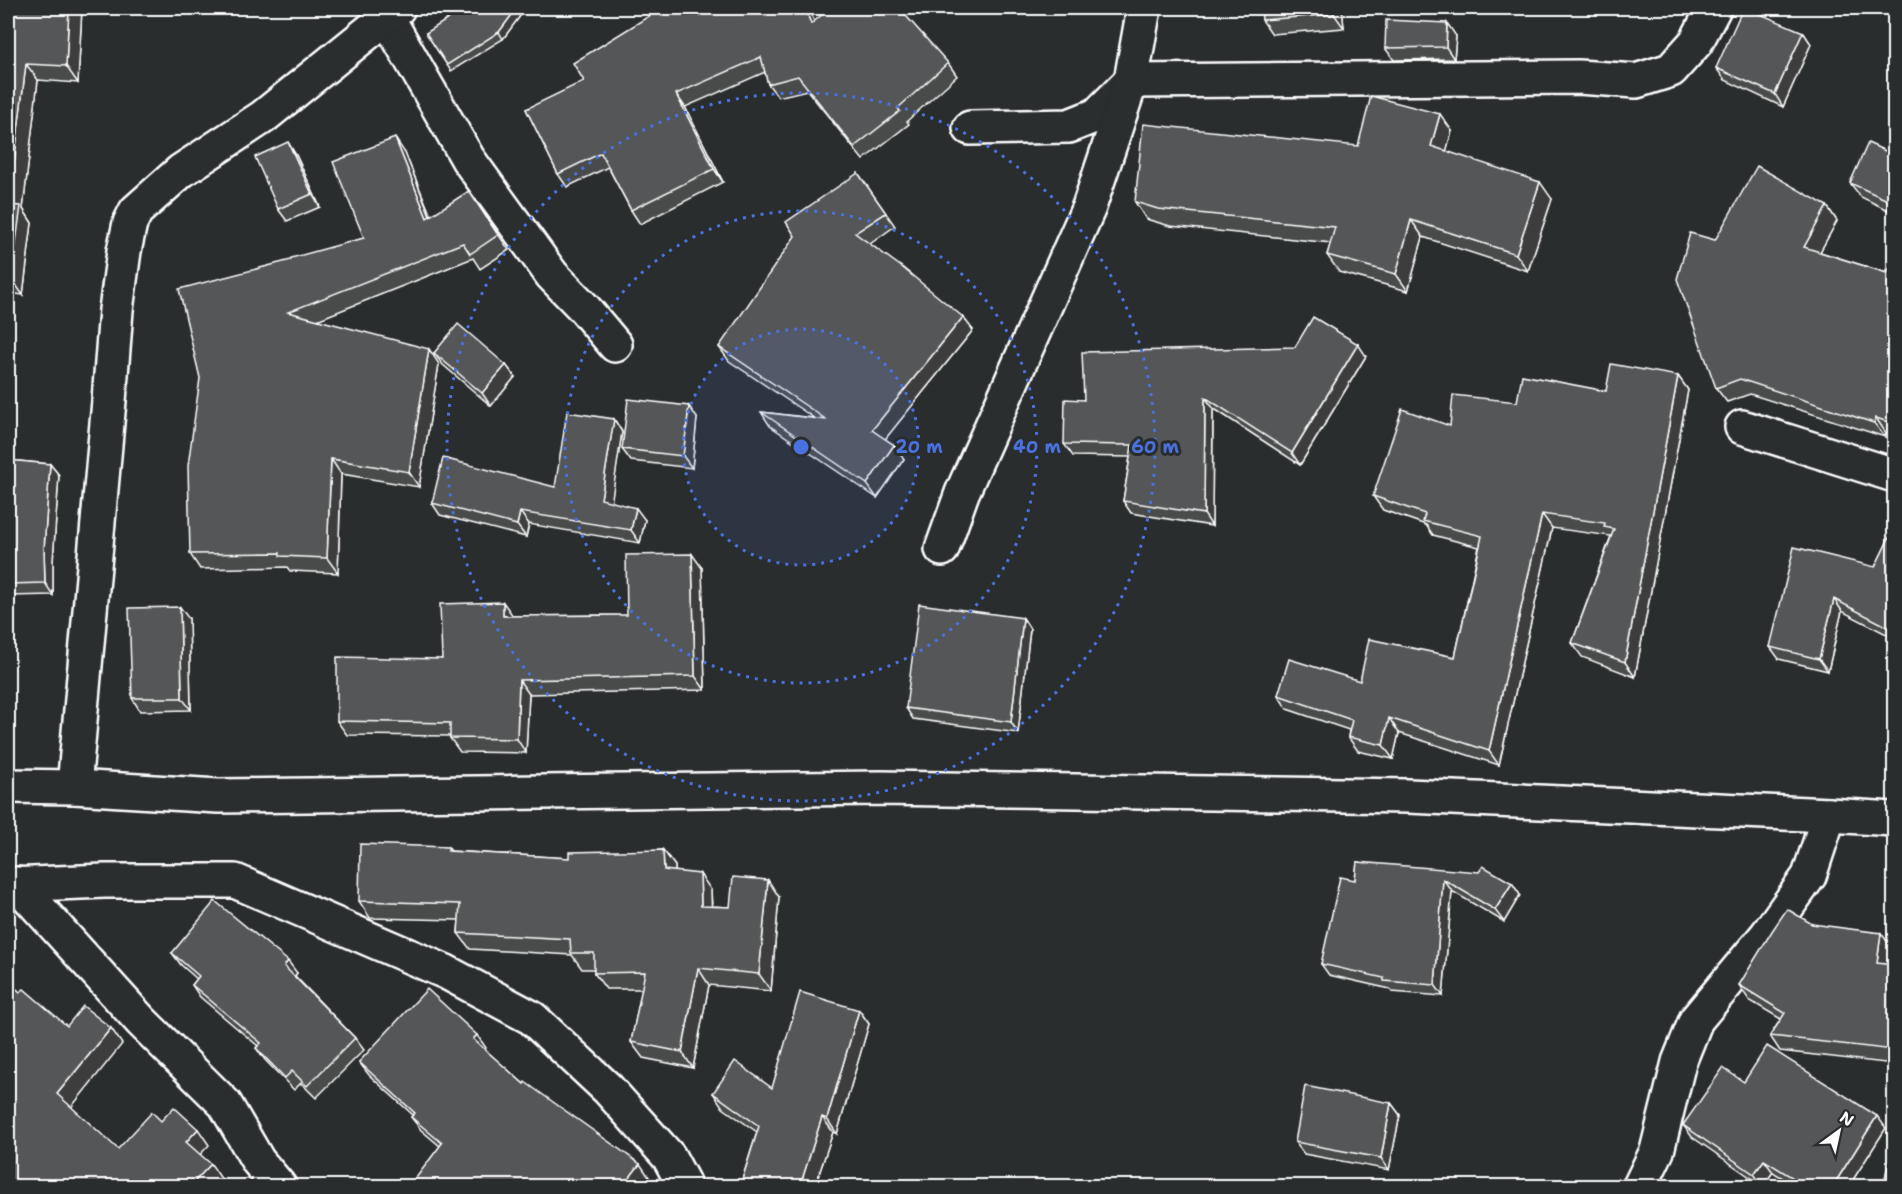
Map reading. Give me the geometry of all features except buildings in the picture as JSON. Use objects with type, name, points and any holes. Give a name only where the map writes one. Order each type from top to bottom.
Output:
[{"type":"street","points":[[942,549],[962,493],[1089,207],[1131,81],[1144,8]]},
{"type":"street","points":[[970,128],[1069,126],[1097,115],[1131,81],[1578,77],[1636,81],[1671,70],[1696,42],[1714,8]]},
{"type":"street","points":[[74,787],[116,310],[130,224],[136,211],[181,171],[263,117],[392,12],[468,159],[552,275],[615,345]]},
{"type":"street","points":[[1742,428],[1894,476]]},
{"type":"street","points":[[8,786],[74,787],[218,796],[880,788],[1408,796],[1894,819]]},
{"type":"street","points":[[1640,1186],[1658,1151],[1679,1062],[1696,1020],[1766,936],[1809,876],[1829,815]]},
{"type":"street","points":[[12,885],[105,881],[235,881],[446,972],[532,1018],[608,1089],[669,1157],[682,1186]]},
{"type":"street","points":[[12,885],[141,1021],[225,1104],[258,1161],[279,1186]]}]
